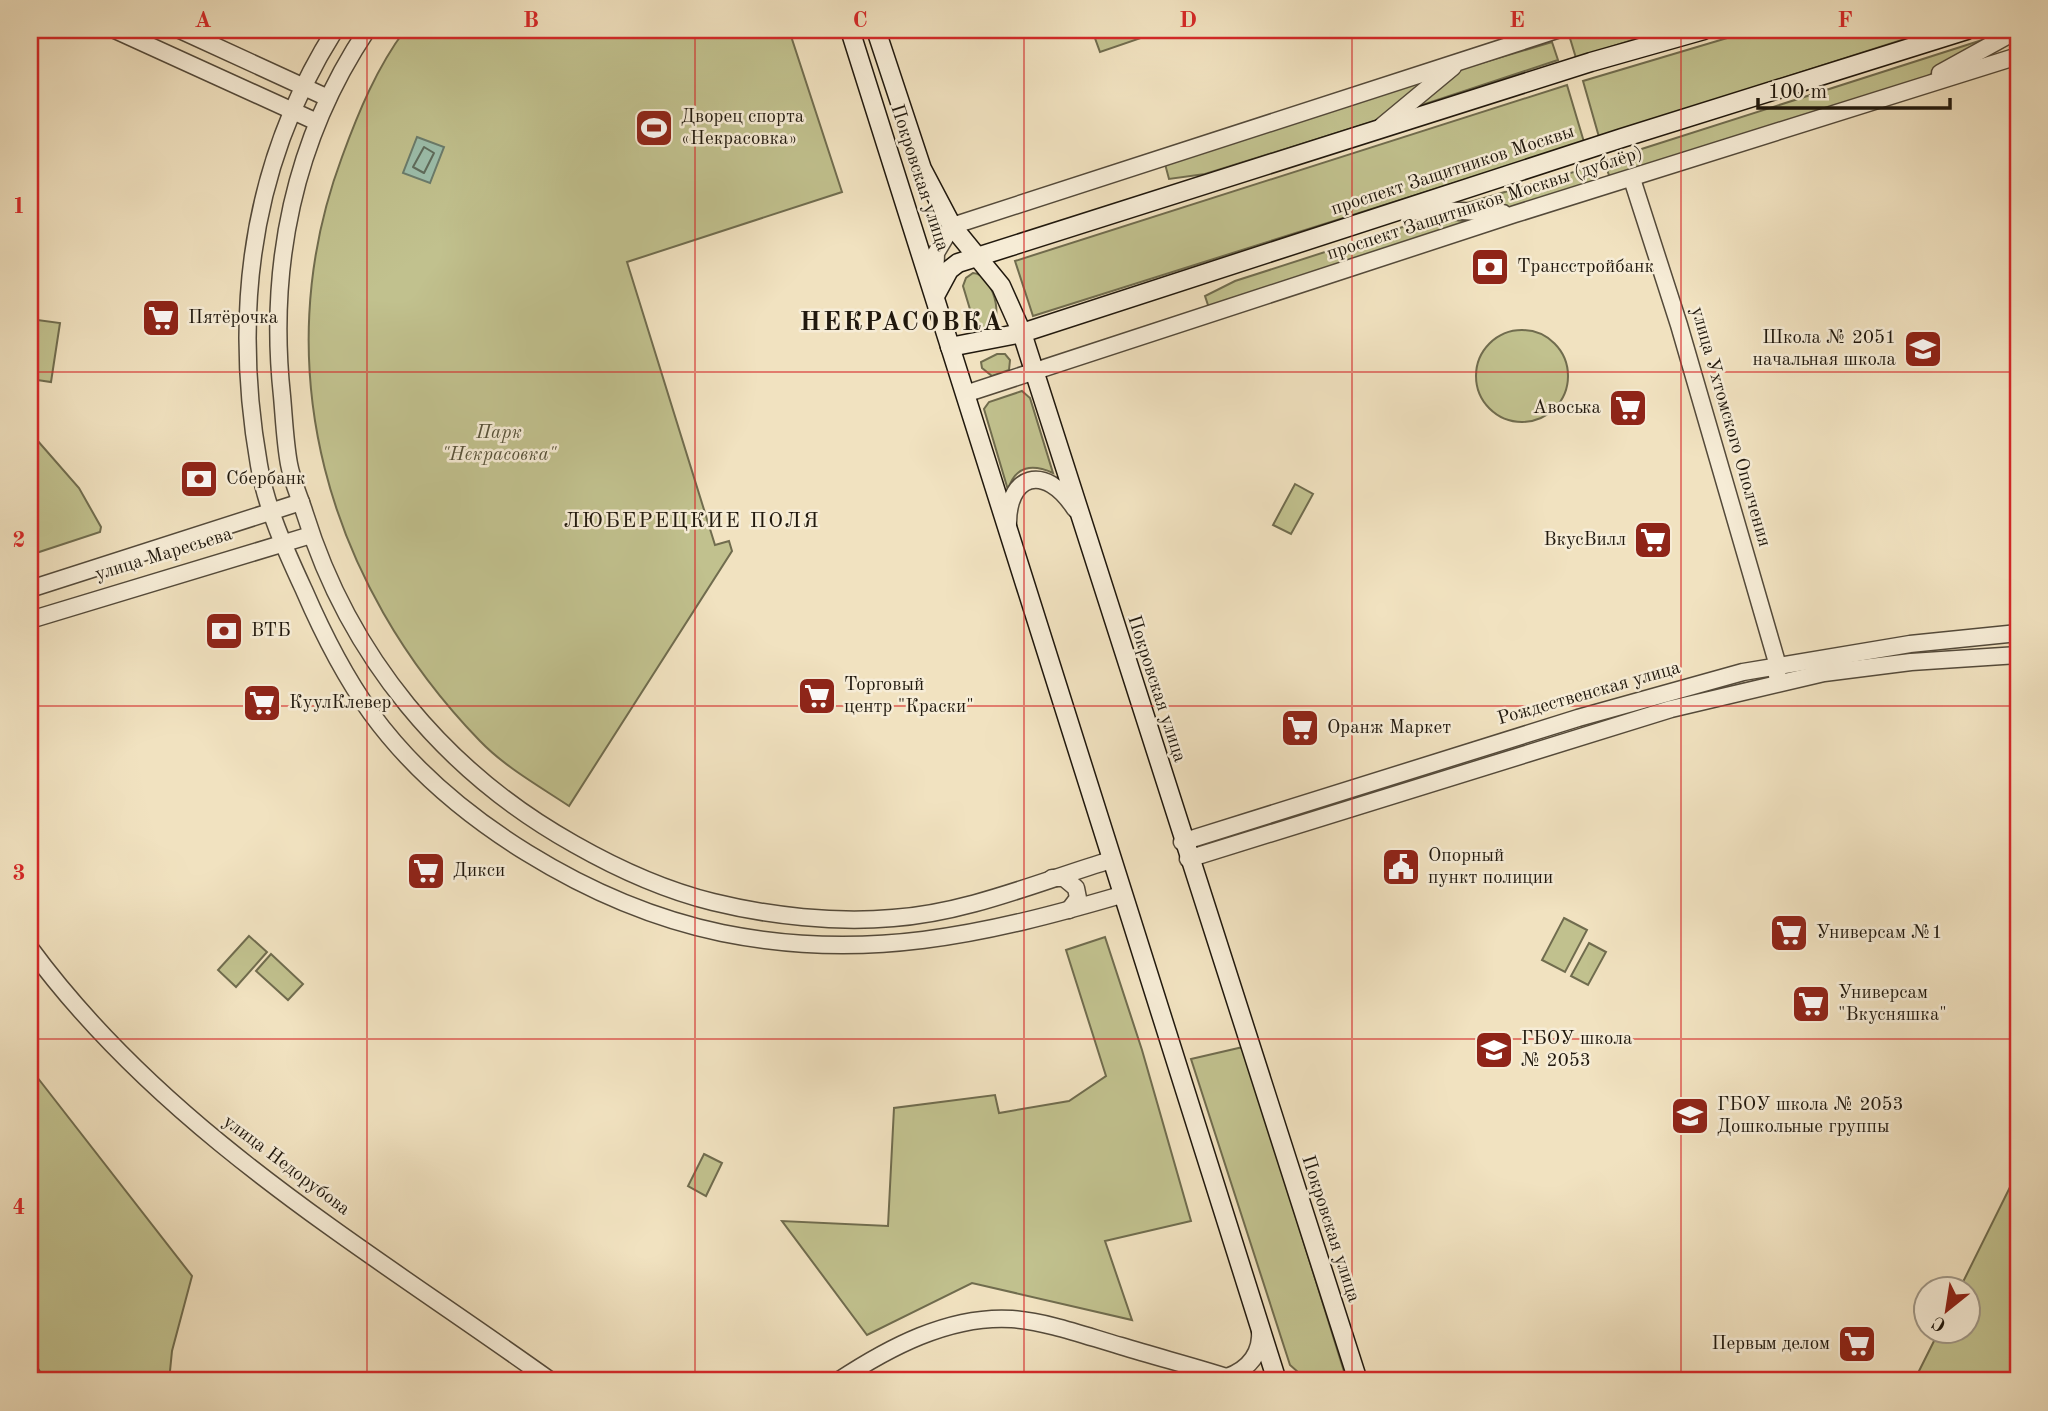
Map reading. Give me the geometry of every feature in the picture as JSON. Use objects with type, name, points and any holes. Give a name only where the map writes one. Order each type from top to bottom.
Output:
[{"type":"main road","name":"Покровская улица","points":[[850,30],[1121,895],[1277,1381]]},
{"type":"main road","name":"Покровская улица","points":[[876,30],[922,169],[952,226],[1001,286],[1022,333],[1032,372],[1357,1381]]},
{"type":"main road","points":[[935,296],[949,270],[958,264],[1591,62],[1704,30]]},
{"type":"main road","name":"проспект Защитников Москвы","points":[[950,346],[1022,333],[1967,30]]},
{"type":"street","points":[[115,30],[317,122]]},
{"type":"street","points":[[180,30],[328,98]]},
{"type":"street","points":[[335,30],[292,111],[271,165],[258,214],[249,284],[248,369],[259,468],[283,542],[331,653],[373,715],[413,762],[494,831],[531,857],[580,883],[648,911],[719,932],[785,944],[859,945],[933,941],[1069,910],[1121,895]]},
{"type":"street","points":[[367,30],[317,122],[290,210],[281,252],[277,315],[289,464],[311,535],[334,589],[373,660],[408,708],[474,775],[547,829],[648,882],[713,902],[792,915],[856,919],[896,918],[957,907],[1111,860]]},
{"type":"street","points":[[935,296],[933,265],[936,253],[952,226],[1557,30]]},
{"type":"street","points":[[1914,89],[2018,30]]},
{"type":"street","name":"проспект Защитников Москвы (дублёр)","points":[[965,394],[1516,214],[2018,56]]},
{"type":"street","points":[[1373,133],[1458,63]]},
{"type":"street","name":"улица Ухтомского Ополчения","points":[[1632,179],[1679,324],[1778,666]]},
{"type":"street","points":[[1387,214],[1440,210],[1516,214]]},
{"type":"street","points":[[1008,536],[1007,518],[1013,499],[1030,480],[1038,478],[1054,483],[1078,514]]},
{"type":"street","name":"улица Маресьева","points":[[30,589],[301,502]]},
{"type":"street","name":"улица Маресьева","points":[[30,620],[311,535]]},
{"type":"street","points":[[307,598],[309,585],[317,579],[334,589]]},
{"type":"street","name":"Рождественская улица","points":[[1185,850],[1591,714],[1778,666],[1910,644],[2018,633]]},
{"type":"street","name":"Рождественская улица","points":[[1185,850],[1671,709],[1770,685],[1824,673],[1911,662],[2018,654]]},
{"type":"street","points":[[1770,685],[1777,676],[1778,666]]},
{"type":"street","points":[[1052,878],[1064,878],[1076,888],[1078,898],[1069,910]]},
{"type":"street","name":"улица Недорубова","points":[[30,948],[64,995],[139,1075],[209,1136],[278,1189],[551,1381]]},
{"type":"street","points":[[838,1381],[888,1349],[929,1333],[964,1324],[1010,1319],[1051,1326],[1233,1379],[1252,1363],[1259,1345],[1259,1322]]},
{"type":"green space","name":"Парк \"Некрасовка\"","points":[[405,30],[789,30],[842,192],[627,262],[715,545],[729,541],[732,551],[569,806],[500,759],[480,741],[427,679],[383,613],[349,542],[325,468],[311,392],[309,314],[319,236],[342,157],[355,124],[377,75]]},
{"type":"green space","points":[[1092,30],[1131,30],[1141,38],[1100,52]]},
{"type":"green space","points":[[1586,30],[1664,30],[1576,58],[1569,35]]},
{"type":"green space","points":[[1754,30],[1933,30],[1599,137],[1583,81]]},
{"type":"green space","points":[[2001,34],[1912,85],[1611,181],[1604,161]]},
{"type":"green space","points":[[1552,42],[1558,60],[1416,107],[1458,70]]},
{"type":"green space","points":[[1433,75],[1375,121],[1205,174],[1169,179],[1165,164]]},
{"type":"green space","points":[[1567,85],[1584,142],[1033,316],[1015,261]]},
{"type":"green space","points":[[1591,167],[1595,183],[1511,209],[1460,205]]},
{"type":"green space","points":[[1439,219],[1477,222],[1209,308],[1205,296],[1235,281],[1415,223]]},
{"type":"green space","points":[[973,273],[986,281],[995,298],[996,317],[989,330],[975,326],[963,286],[966,278]]},
{"type":"green space","points":[[30,319],[60,323],[51,382],[30,379]]},
{"type":"green space","points":[[1522,330],[1539,334],[1554,344],[1564,359],[1568,376],[1564,393],[1554,408],[1539,418],[1522,422],[1505,418],[1490,408],[1480,393],[1476,376],[1480,359],[1490,344],[1505,334]]},
{"type":"green space","points":[[997,354],[1005,354],[1010,360],[1009,370],[992,376],[982,368],[981,362]]},
{"type":"green space","points":[[1022,391],[1030,398],[1053,473],[1039,468],[1020,471],[1008,490],[984,409],[989,402]]},
{"type":"green space","points":[[30,432],[79,488],[101,527],[100,532],[30,555]]},
{"type":"green space","points":[[1295,484],[1313,494],[1291,534],[1273,525]]},
{"type":"green space","points":[[1564,918],[1587,930],[1565,972],[1542,960]]},
{"type":"green space","points":[[249,936],[267,952],[236,987],[218,970]]},
{"type":"green space","points":[[1105,937],[1142,1050],[1191,1221],[1105,1241],[1132,1320],[972,1283],[867,1335],[782,1221],[888,1226],[894,1108],[995,1095],[999,1113],[1069,1101],[1106,1076],[1066,950]]},
{"type":"green space","points":[[1589,943],[1606,952],[1588,985],[1571,976]]},
{"type":"green space","points":[[271,954],[303,984],[288,1000],[256,971]]},
{"type":"green space","points":[[1243,1047],[1347,1381],[1308,1381],[1290,1365],[1191,1059]]},
{"type":"green space","points":[[30,1068],[192,1276],[172,1351],[169,1381],[46,1381],[30,1356]]},
{"type":"green space","points":[[704,1154],[722,1163],[706,1196],[688,1186]]},
{"type":"green space","points":[[2018,1171],[2018,1381],[1914,1381],[1932,1344],[1982,1344],[1982,1274],[1967,1274]]},
{"type":"water","points":[[417,137],[444,147],[430,183],[403,173]]},
{"type":"place","name":"Дворец спорта «Некрасовка»","points":[[654,128]]},
{"type":"place","name":"Трансстройбанк","points":[[1490,267]]},
{"type":"place","name":"Пятёрочка","points":[[161,318]]},
{"type":"place","name":"Школа № 2051 начальная школа","points":[[1923,349]]},
{"type":"place","name":"Авоська","points":[[1628,408]]},
{"type":"place","name":"Сбербанк","points":[[199,479]]},
{"type":"place","name":"ВкусВилл","points":[[1653,540]]},
{"type":"place","name":"ВТБ","points":[[224,631]]},
{"type":"place","name":"Торговый центр \"Краски\"","points":[[817,696]]},
{"type":"place","name":"КуулКлевер","points":[[262,703]]},
{"type":"place","name":"Оранж Маркет","points":[[1300,728]]},
{"type":"place","name":"Опорный пункт полиции","points":[[1401,867]]},
{"type":"place","name":"Дикси","points":[[426,871]]},
{"type":"place","name":"Универсам №1","points":[[1789,933]]},
{"type":"place","name":"Универсам \"Вкусняшка\"","points":[[1811,1004]]},
{"type":"place","name":"ГБОУ школа № 2053","points":[[1494,1050]]},
{"type":"place","name":"ГБОУ школа № 2053 Дошкольные группы","points":[[1690,1116]]},
{"type":"place","name":"Первым делом","points":[[1857,1344]]},
{"type":"district","name":"НЕКРАСОВКА","points":[[902,323]]},
{"type":"district","name":"ЛЮБЕРЕЦКИЕ ПОЛЯ","points":[[692,521]]}]
